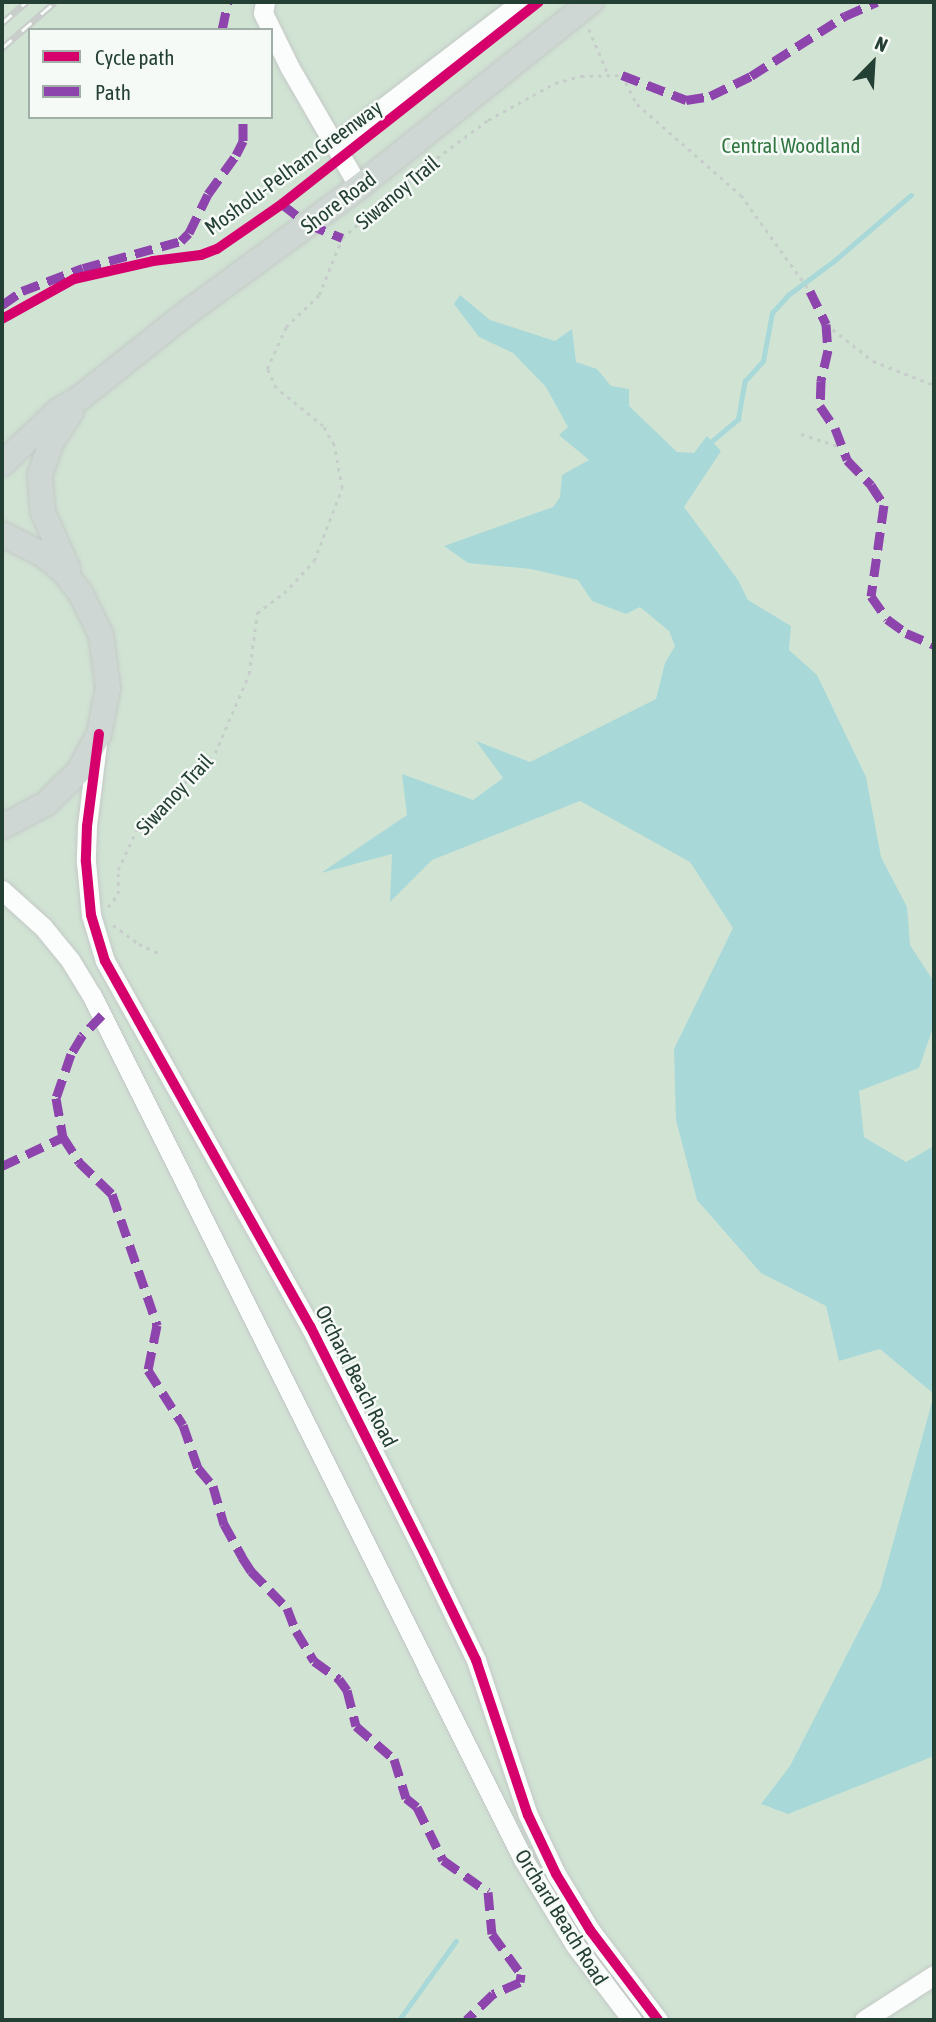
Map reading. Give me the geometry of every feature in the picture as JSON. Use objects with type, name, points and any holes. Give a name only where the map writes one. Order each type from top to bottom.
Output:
[{"type":"main road","name":"Shore Road","points":[[2,464],[58,411],[81,397],[188,312],[359,187],[585,6]]},
{"type":"main road","name":"Shore Road","points":[[81,397],[46,454],[40,488],[49,531],[81,594]]},
{"type":"main road","points":[[2,534],[42,554],[64,572],[96,619],[107,661],[106,704],[99,734],[79,771],[58,794],[36,811],[2,827]]},
{"type":"street","points":[[265,2],[263,13],[270,28]]},
{"type":"street","points":[[334,145],[521,2]]},
{"type":"street","points":[[273,33],[359,187]]},
{"type":"street","name":"Orchard Beach Road","points":[[99,734],[86,843],[88,890],[93,925],[113,979],[298,1303],[451,1607],[487,1689],[528,1815],[556,1874],[597,1940],[658,2020]]},
{"type":"street","name":"Orchard Beach Road","points":[[2,890],[43,927],[70,960],[92,996],[523,1858],[575,1945],[632,2020]]},
{"type":"street","points":[[863,2020],[934,1975]]},
{"type":"path","points":[[585,6],[609,75],[622,75],[637,104],[741,195],[810,291]]},
{"type":"path","points":[[826,324],[873,362],[934,385]]},
{"type":"path","points":[[802,434],[841,447]]},
{"type":"path","points":[[93,925],[100,927],[111,923],[139,944],[158,953]]},
{"type":"green space","name":"Central Woodland","points":[[2,2],[934,2],[934,2020],[2,2020]]},
{"type":"water","points":[[460,295],[490,320],[555,341],[572,329],[576,362],[597,369],[611,386],[629,389],[629,406],[677,452],[694,453],[707,436],[721,451],[684,507],[738,580],[748,600],[791,626],[789,650],[817,675],[866,777],[881,857],[907,907],[910,945],[934,982],[934,1025],[919,1068],[859,1091],[864,1137],[906,1162],[934,1146],[934,1394],[880,1349],[839,1361],[826,1306],[761,1273],[697,1200],[676,1120],[674,1049],[733,928],[690,862],[580,801],[432,860],[390,902],[392,854],[321,873],[407,815],[402,774],[473,800],[503,778],[476,741],[530,762],[656,699],[665,663],[675,646],[669,631],[640,607],[626,614],[592,601],[578,580],[531,569],[468,563],[444,546],[553,507],[560,497],[562,475],[589,460],[559,435],[568,427],[546,387],[513,353],[479,337],[454,304]]},
{"type":"water","points":[[934,1395],[934,1756],[788,1814],[761,1804],[790,1766],[880,1590]]},
{"type":"waterway","points":[[712,441],[738,419],[745,381],[763,361],[772,313],[788,295],[834,261],[911,195]]},
{"type":"waterway","points":[[399,2020],[456,1941]]},
{"type":"railway","points":[[2,23],[26,2]]},
{"type":"railway","points":[[2,48],[55,2]]},
{"type":"marked path","points":[[222,28],[228,2]]},
{"type":"marked path","points":[[622,75],[686,100],[710,96],[751,76],[845,16],[877,2]]},
{"type":"marked path","points":[[2,305],[22,291],[83,268],[181,241],[189,233],[208,194],[236,155],[243,141],[243,119]]},
{"type":"marked path","points":[[282,204],[308,224],[342,238]]},
{"type":"marked path","points":[[810,291],[826,324],[828,350],[821,381],[820,406],[835,428],[847,460],[871,485],[884,505],[871,596],[887,619],[906,633],[934,645]]},
{"type":"marked path","points":[[102,1015],[82,1036],[71,1054],[56,1098],[63,1137],[79,1162],[112,1194],[157,1325],[148,1370],[183,1425],[198,1468],[213,1486],[224,1524],[242,1557],[251,1571],[287,1608],[296,1631],[314,1661],[339,1679],[347,1690],[356,1726],[394,1759],[406,1798],[417,1807],[443,1860],[488,1892],[492,1934],[521,1974],[520,1982],[493,1994],[466,2020]]},
{"type":"marked path","points":[[2,1166],[63,1137]]},
{"type":"cycle path","name":"Mosholu-Pelham Greenway","points":[[2,319],[74,279],[153,261],[201,255],[217,249],[282,204],[539,2]]},
{"type":"cycle path","points":[[99,734],[87,826],[86,862],[91,915],[105,961],[310,1326],[428,1561],[476,1660],[528,1815],[556,1874],[590,1930],[658,2020]]}]
